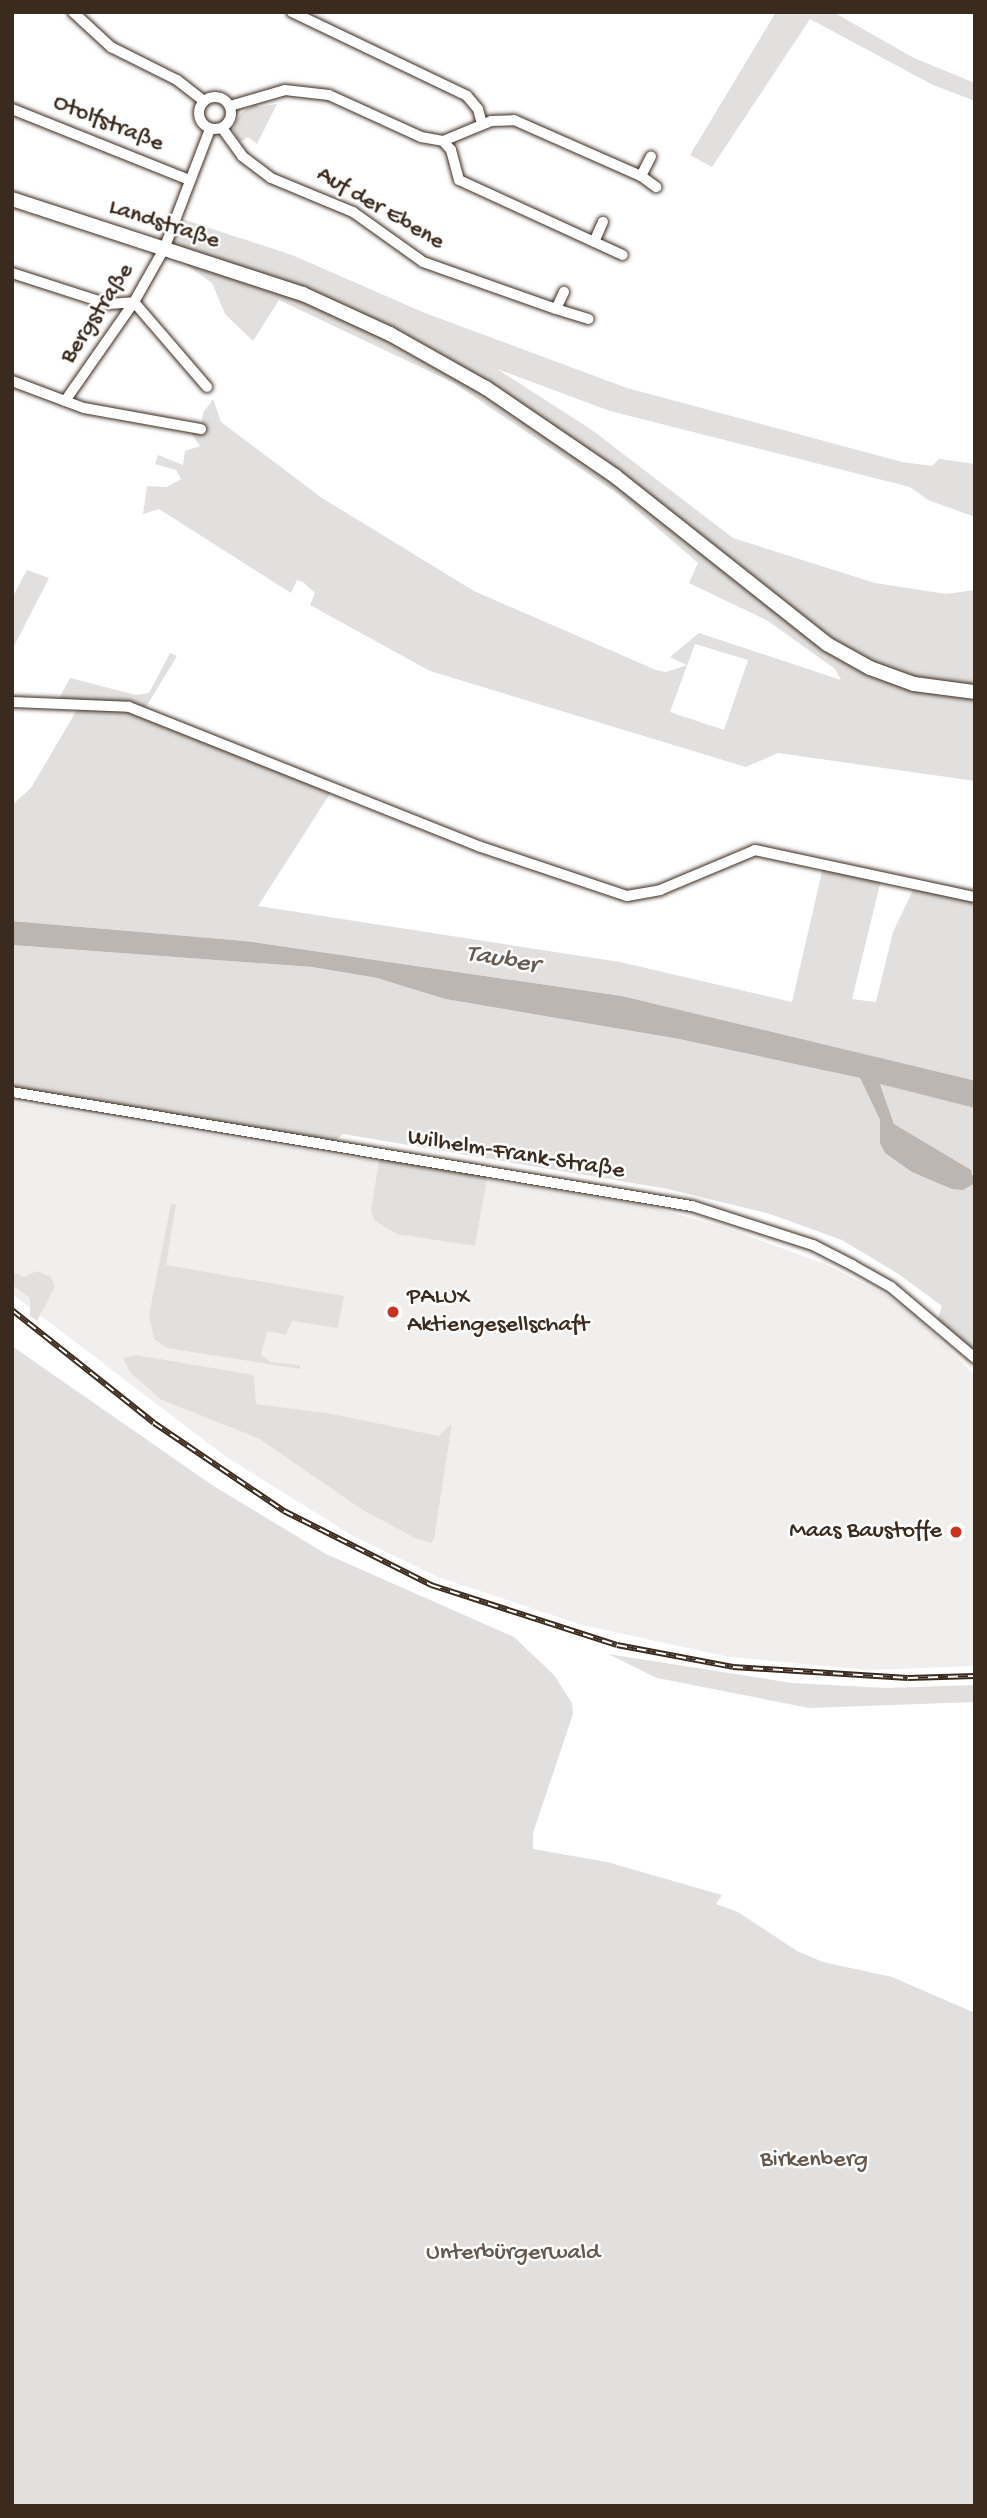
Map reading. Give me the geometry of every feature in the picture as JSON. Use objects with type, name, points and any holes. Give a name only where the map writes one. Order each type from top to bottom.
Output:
[{"type":"main road","name":"Landstraße","points":[[12,199],[303,293],[390,334],[496,395],[615,476],[762,597],[827,643],[870,668],[914,684],[975,692]]},
{"type":"street","points":[[73,12],[111,47],[177,80],[204,101]]},
{"type":"street","points":[[292,12],[467,96],[478,108],[482,124]]},
{"type":"street","points":[[230,106],[268,93],[314,91],[421,136],[443,141],[451,150],[459,180],[623,255]]},
{"type":"street","points":[[218,97],[230,106],[231,118],[222,128],[210,129],[199,117],[204,101],[218,97]]},
{"type":"street","name":"Otolfstraße","points":[[12,108],[187,179]]},
{"type":"street","points":[[443,141],[482,124],[514,120],[640,176],[656,187]]},
{"type":"street","name":"Auf der Ebene","points":[[222,128],[250,164],[271,178],[353,212],[389,235],[409,254],[588,319]]},
{"type":"street","name":"Bergstraße","points":[[65,401],[134,302],[164,249],[187,179],[210,129]]},
{"type":"street","points":[[640,176],[651,156]]},
{"type":"street","points":[[594,242],[603,222]]},
{"type":"street","points":[[12,273],[108,304],[134,302],[207,387]]},
{"type":"street","points":[[556,309],[564,292]]},
{"type":"street","points":[[12,381],[65,401],[201,429]]},
{"type":"street","points":[[12,702],[129,707],[478,846],[627,896],[660,890],[755,850],[975,897]]},
{"type":"street","name":"Wilhelm-Frank-Straße","points":[[12,1092],[692,1206],[813,1245],[852,1265],[891,1287],[975,1358]]},
{"type":"shaded area","points":[[12,921],[245,941],[622,996],[968,1079],[975,1081],[975,1108],[880,1084],[894,1124],[971,1170],[975,1183],[963,1190],[952,1189],[912,1172],[885,1153],[880,1143],[880,1120],[860,1078],[679,1039],[445,999],[377,978],[312,967],[12,945]]},
{"type":"shaded area","points":[[12,1102],[643,1205],[724,1227],[825,1264],[888,1296],[912,1313],[975,1375],[975,1666],[870,1670],[729,1657],[582,1625],[438,1577],[353,1536],[225,1456],[12,1294]]},
{"type":"green space","points":[[776,12],[833,12],[914,58],[975,83],[975,101],[933,85],[810,19],[712,167],[690,155]]},
{"type":"green space","points":[[256,103],[259,107],[277,104],[257,144],[248,137],[240,142],[233,130],[240,114]]},
{"type":"green space","points":[[182,219],[292,255],[425,313],[627,388],[902,462],[932,466],[939,459],[975,464],[975,517],[928,500],[910,487],[610,411],[497,369],[592,430],[733,538],[875,583],[946,594],[975,590],[975,781],[778,753],[746,767],[430,671],[310,605],[315,593],[303,582],[297,580],[291,593],[159,509],[143,514],[147,486],[167,487],[181,479],[176,470],[155,464],[158,455],[183,465],[185,451],[200,446],[191,433],[201,429],[203,413],[213,399],[221,422],[322,498],[474,591],[656,670],[666,672],[687,665],[670,657],[699,633],[841,680],[835,669],[768,621],[689,583],[698,563],[618,494],[454,383],[279,300],[253,341],[225,314],[212,283],[164,249],[169,230],[176,232]],"holes":[[[695,644],[748,660],[724,730],[670,712]]]},
{"type":"green space","points":[[27,570],[49,578],[12,650],[12,598]]},
{"type":"green space","points":[[170,653],[177,656],[143,712],[333,789],[258,906],[620,962],[792,1002],[824,863],[882,876],[852,999],[876,1002],[893,932],[916,884],[975,897],[975,1081],[622,996],[245,941],[12,921],[12,805],[31,788],[78,708],[55,706],[70,678],[136,695],[149,693]]},
{"type":"green space","points":[[12,945],[312,967],[377,978],[445,999],[679,1039],[860,1078],[880,1120],[880,1143],[975,1183],[975,1358],[936,1324],[942,1306],[897,1273],[842,1240],[770,1214],[668,1189],[343,1134],[330,1146],[12,1092]]},
{"type":"green space","points":[[880,1083],[975,1108],[975,1174],[894,1124]]},
{"type":"green space","points":[[380,1154],[488,1172],[475,1246],[397,1234],[375,1221],[371,1211]]},
{"type":"green space","points":[[171,1204],[176,1204],[166,1265],[344,1296],[338,1328],[292,1321],[286,1335],[267,1331],[261,1355],[271,1362],[300,1365],[300,1369],[167,1348],[154,1339],[149,1315]]},
{"type":"green space","points":[[37,1271],[51,1277],[55,1287],[37,1321],[30,1316],[30,1298],[12,1285],[12,1272],[24,1277]]},
{"type":"green space","points":[[12,1346],[212,1485],[326,1554],[514,1637],[554,1675],[572,1703],[573,1714],[533,1833],[533,1849],[607,1862],[722,1895],[716,1904],[738,1912],[797,1951],[823,1962],[892,1977],[975,2013],[975,2506],[12,2506]]},
{"type":"green space","points":[[136,1355],[254,1375],[256,1404],[332,1414],[439,1436],[452,1423],[434,1539],[431,1543],[415,1538],[363,1510],[258,1438],[160,1399],[130,1372],[123,1358]]},
{"type":"green space","points":[[608,1654],[792,1683],[886,1688],[975,1685],[975,1702],[809,1708],[657,1678]]},
{"type":"railway","points":[[12,1310],[154,1423],[284,1511],[431,1585],[617,1645],[733,1667],[908,1678],[975,1676]]},
{"type":"place","name":"PALUX Aktiengesellschaft","points":[[393,1312]]},
{"type":"place","name":"Maas Baustoffe","points":[[956,1532]]},
{"type":"water label","name":"Tauber","points":[[502,961]]},
{"type":"park label","name":"Birkenberg","points":[[814,2161]]},
{"type":"park label","name":"Unterbürgerwald","points":[[513,2254]]}]
